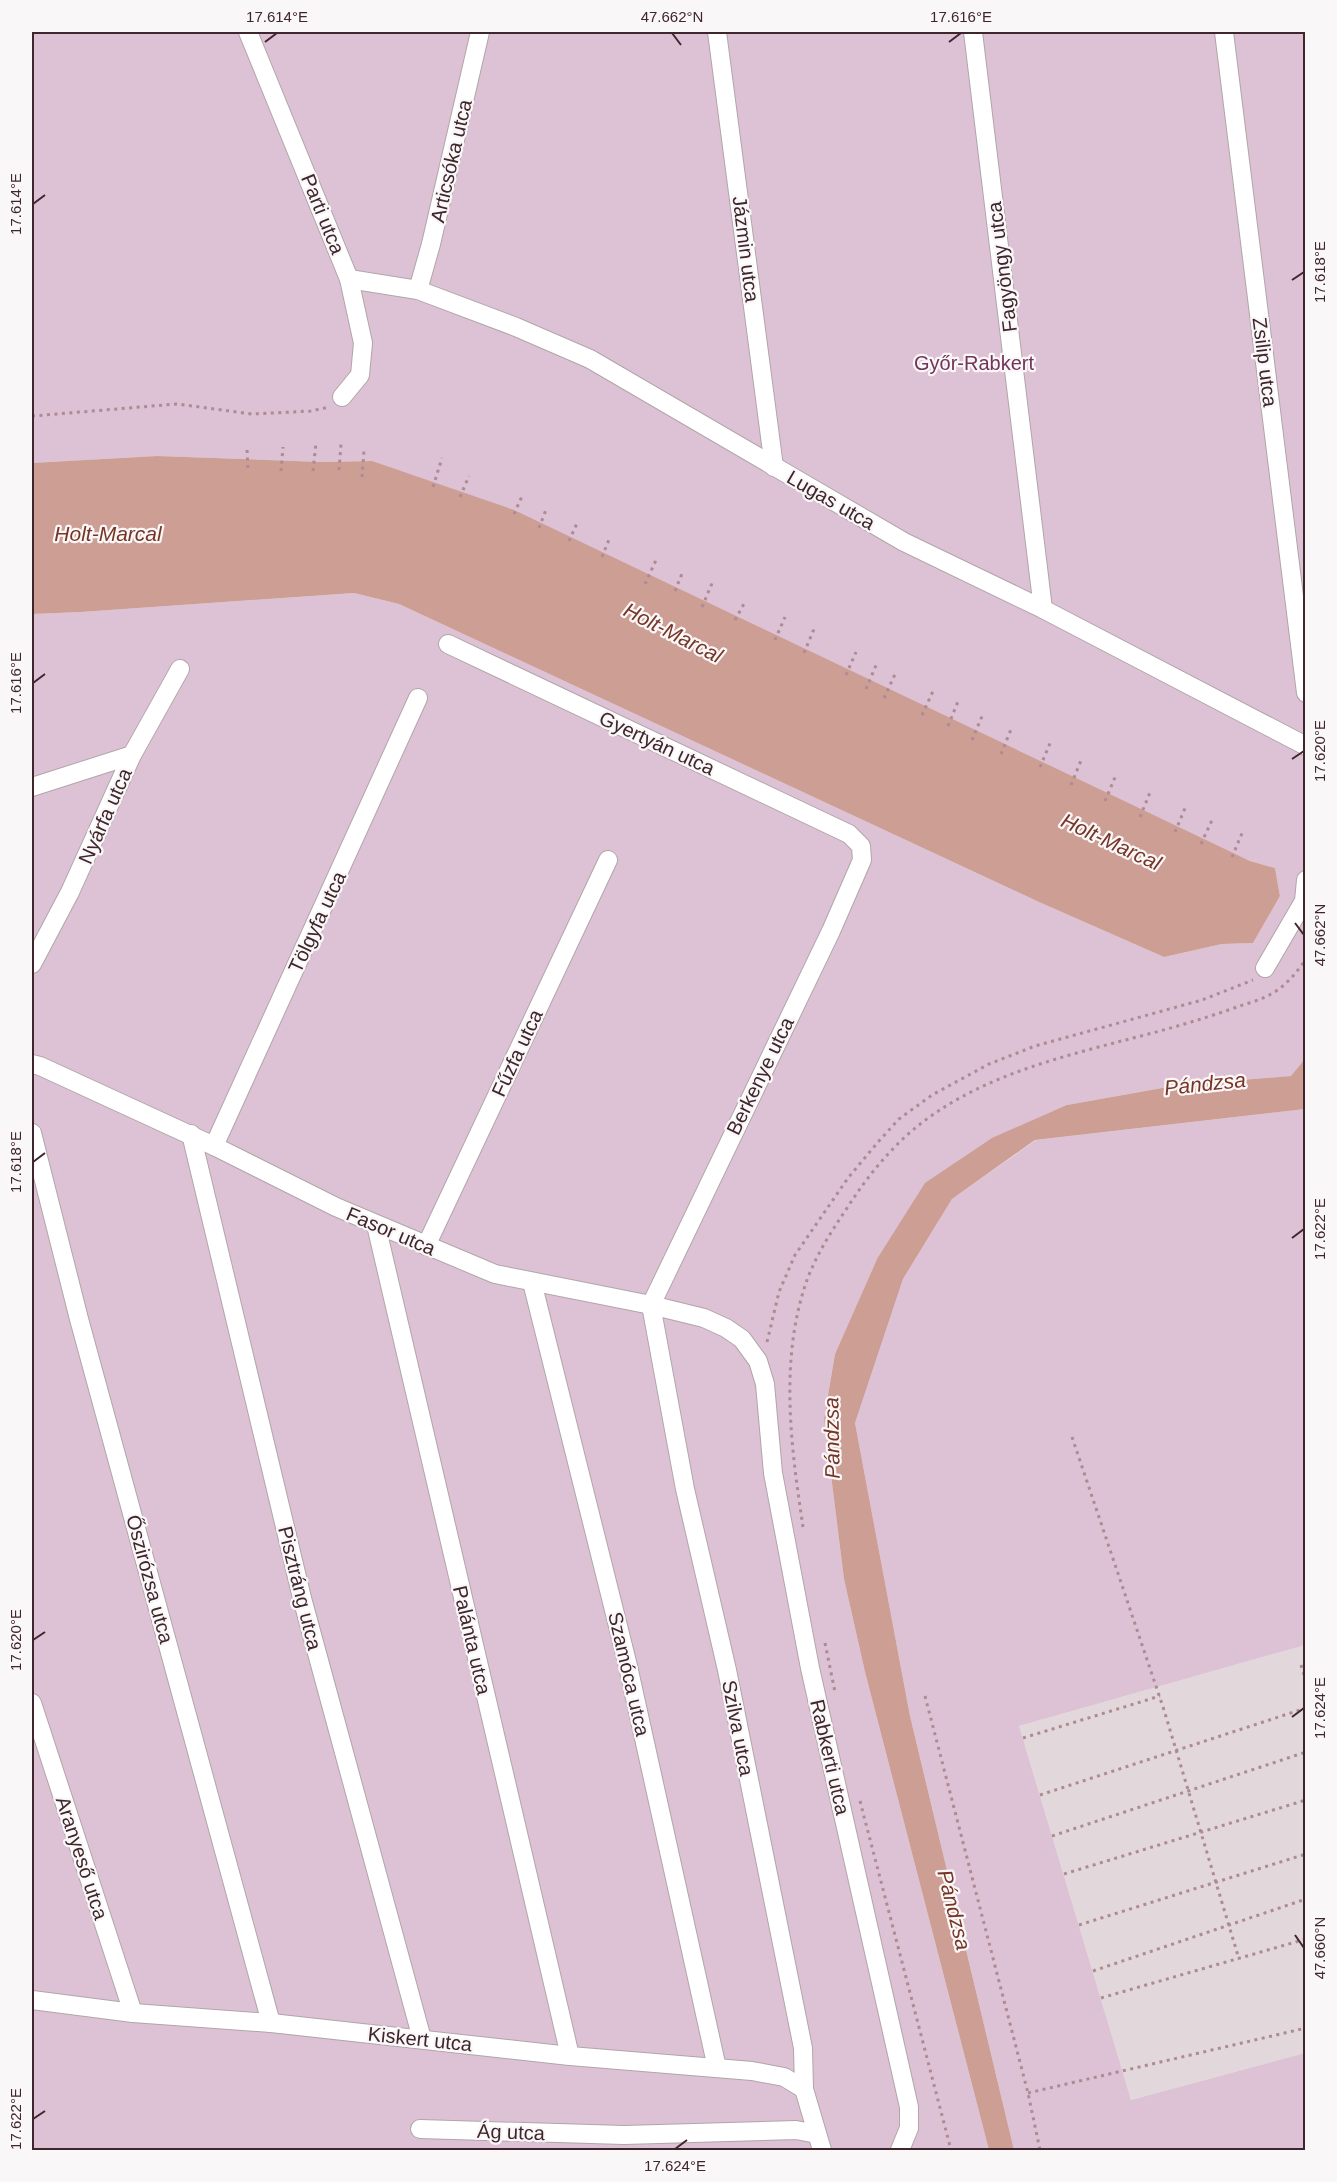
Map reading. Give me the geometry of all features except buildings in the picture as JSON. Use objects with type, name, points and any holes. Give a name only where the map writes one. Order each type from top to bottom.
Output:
[{"type":"street","name":"Parti utca","points":[[248,32],[349,279],[363,343],[360,375],[342,397]]},
{"type":"street","name":"Articsóka utca","points":[[418,290],[431,244],[480,32]]},
{"type":"street","name":"Jázmin utca","points":[[717,32],[774,467]]},
{"type":"street","name":"Fagyöngy utca","points":[[974,32],[1043,609]]},
{"type":"street","name":"Zsilip utca","points":[[1224,32],[1305,693]]},
{"type":"street","name":"Lugas utca","points":[[349,279],[418,290],[516,327],[590,359],[904,542],[1043,609],[1305,746]]},
{"type":"street","name":"Gyertyán utca","points":[[448,644],[849,834],[861,846]]},
{"type":"street","name":"Nyárfa utca","points":[[32,964],[70,892],[132,755],[180,669]]},
{"type":"street","name":"Tölgyfa utca","points":[[214,1146],[418,698]]},
{"type":"street","points":[[32,787],[132,755]]},
{"type":"street","name":"Berkenye utca","points":[[651,1305],[831,931],[862,860],[861,846]]},
{"type":"street","name":"Fűzfa utca","points":[[426,1246],[608,860]]},
{"type":"street","points":[[1265,968],[1304,901],[1305,879]]},
{"type":"street","name":"Fasor utca","points":[[32,1064],[190,1134],[336,1207],[495,1274],[651,1305],[704,1318],[726,1328],[742,1339],[758,1361]]},
{"type":"street","name":"Őszirózsa utca","points":[[32,1133],[79,1319],[271,2023]]},
{"type":"street","name":"Pisztráng utca","points":[[190,1134],[302,1598],[422,2039]]},
{"type":"street","name":"Palánta utca","points":[[376,1225],[570,2056]]},
{"type":"street","name":"Szamóca utca","points":[[532,1282],[628,1666],[717,2068]]},
{"type":"street","name":"Szilva utca","points":[[651,1305],[685,1490],[727,1670],[801,2037],[804,2089],[820,2142]]},
{"type":"street","name":"Rabkerti utca","points":[[758,1361],[765,1384],[773,1473],[810,1668],[909,2107],[909,2128],[900,2151]]},
{"type":"street","name":"Aranyeső utca","points":[[32,1703],[133,2013]]},
{"type":"street","name":"Kiskert utca","points":[[32,2000],[133,2013],[271,2023],[570,2056],[717,2068],[784,2077],[804,2089]]},
{"type":"street","name":"Ág utca","points":[[420,2129],[624,2135],[796,2130],[820,2142]]},
{"type":"path","points":[[32,416],[177,404],[252,414],[311,411],[331,406],[342,397]]},
{"type":"path","points":[[313,471],[316,443]]},
{"type":"path","points":[[339,470],[341,444]]},
{"type":"path","points":[[280,471],[283,447]]},
{"type":"path","points":[[247,450],[248,471]]},
{"type":"path","points":[[362,477],[364,451]]},
{"type":"path","points":[[433,487],[442,458]]},
{"type":"path","points":[[460,497],[469,476]]},
{"type":"path","points":[[514,514],[523,494]]},
{"type":"path","points":[[539,528],[548,507]]},
{"type":"path","points":[[569,541],[578,521]]},
{"type":"path","points":[[602,557],[610,537]]},
{"type":"path","points":[[645,584],[657,558]]},
{"type":"path","points":[[675,591],[683,571]]},
{"type":"path","points":[[702,608],[714,581]]},
{"type":"path","points":[[735,620],[745,602]]},
{"type":"path","points":[[775,640],[785,617]]},
{"type":"path","points":[[804,653],[814,630]]},
{"type":"path","points":[[846,675],[856,652]]},
{"type":"path","points":[[866,689],[877,663]]},
{"type":"path","points":[[884,698],[896,672]]},
{"type":"path","points":[[922,715],[934,689]]},
{"type":"path","points":[[948,726],[959,699]]},
{"type":"path","points":[[972,740],[983,714]]},
{"type":"path","points":[[1001,754],[1012,728]]},
{"type":"path","points":[[1040,767],[1051,741]]},
{"type":"path","points":[[1071,784],[1082,758]]},
{"type":"path","points":[[1105,801],[1116,775]]},
{"type":"path","points":[[1140,817],[1151,790]]},
{"type":"path","points":[[1175,832],[1186,806]]},
{"type":"path","points":[[1201,844],[1213,818]]},
{"type":"path","points":[[1232,857],[1243,831]]},
{"type":"path","points":[[804,1536],[796,1483],[790,1383],[800,1307],[808,1280],[824,1243],[858,1191],[899,1141],[932,1115],[961,1098],[1024,1070],[1075,1053],[1188,1024],[1272,994],[1296,974],[1305,959]]},
{"type":"path","points":[[758,1361],[768,1340],[779,1292],[795,1255],[848,1178],[899,1119],[932,1095],[998,1060],[1035,1046],[1202,1000],[1252,982],[1265,968]]},
{"type":"path","points":[[1072,1437],[1160,1696],[1239,1959]]},
{"type":"path","points":[[823,1634],[837,1699]]},
{"type":"path","points":[[1301,1665],[1305,1681]]},
{"type":"path","points":[[925,1696],[1028,2093],[1040,2151]]},
{"type":"path","points":[[1023,1738],[1160,1696]]},
{"type":"path","points":[[1040,1795],[1305,1708]]},
{"type":"path","points":[[1052,1836],[1305,1752]]},
{"type":"path","points":[[857,1791],[951,2151]]},
{"type":"path","points":[[1064,1874],[1305,1800]]},
{"type":"path","points":[[1079,1925],[1305,1854]]},
{"type":"path","points":[[1093,1971],[1305,1899]]},
{"type":"path","points":[[1101,1998],[1305,1940]]},
{"type":"path","points":[[1028,2093],[1305,2028]]},
{"type":"shaded area","points":[[1305,1645],[1305,2053],[1131,2100],[1019,1726]]},
{"type":"green space","name":"Győr-Rabkert","points":[[32,32],[1305,32],[1305,1059],[1292,1076],[1179,1085],[1067,1105],[877,1259],[835,1354],[824,1419],[844,1579],[865,1672],[989,2150],[32,2150],[32,614],[354,593],[399,604],[1039,902],[1164,957],[1222,944],[1253,943],[1280,896],[1275,868],[1250,861],[372,461],[322,462],[157,456],[32,463]]},
{"type":"green space","points":[[1305,1109],[1305,1645],[1019,1726],[1131,2100],[1305,2053],[1305,2150],[1014,2150],[910,1716],[855,1423],[903,1279],[952,1199],[1036,1140]]},
{"type":"water","name":"Holt-Marcal","points":[[157,456],[322,462],[372,461],[514,510],[1250,861],[1275,868],[1280,896],[1253,943],[1222,944],[1164,957],[1039,902],[399,604],[354,593],[32,614],[32,463]]},
{"type":"water","name":"Pándzsa","points":[[1305,1059],[1305,1109],[1035,1140],[952,1199],[903,1279],[855,1423],[910,1716],[1014,2150],[989,2150],[865,1672],[844,1579],[824,1419],[835,1354],[877,1259],[925,1183],[992,1138],[1067,1105],[1179,1085],[1291,1076]]}]
